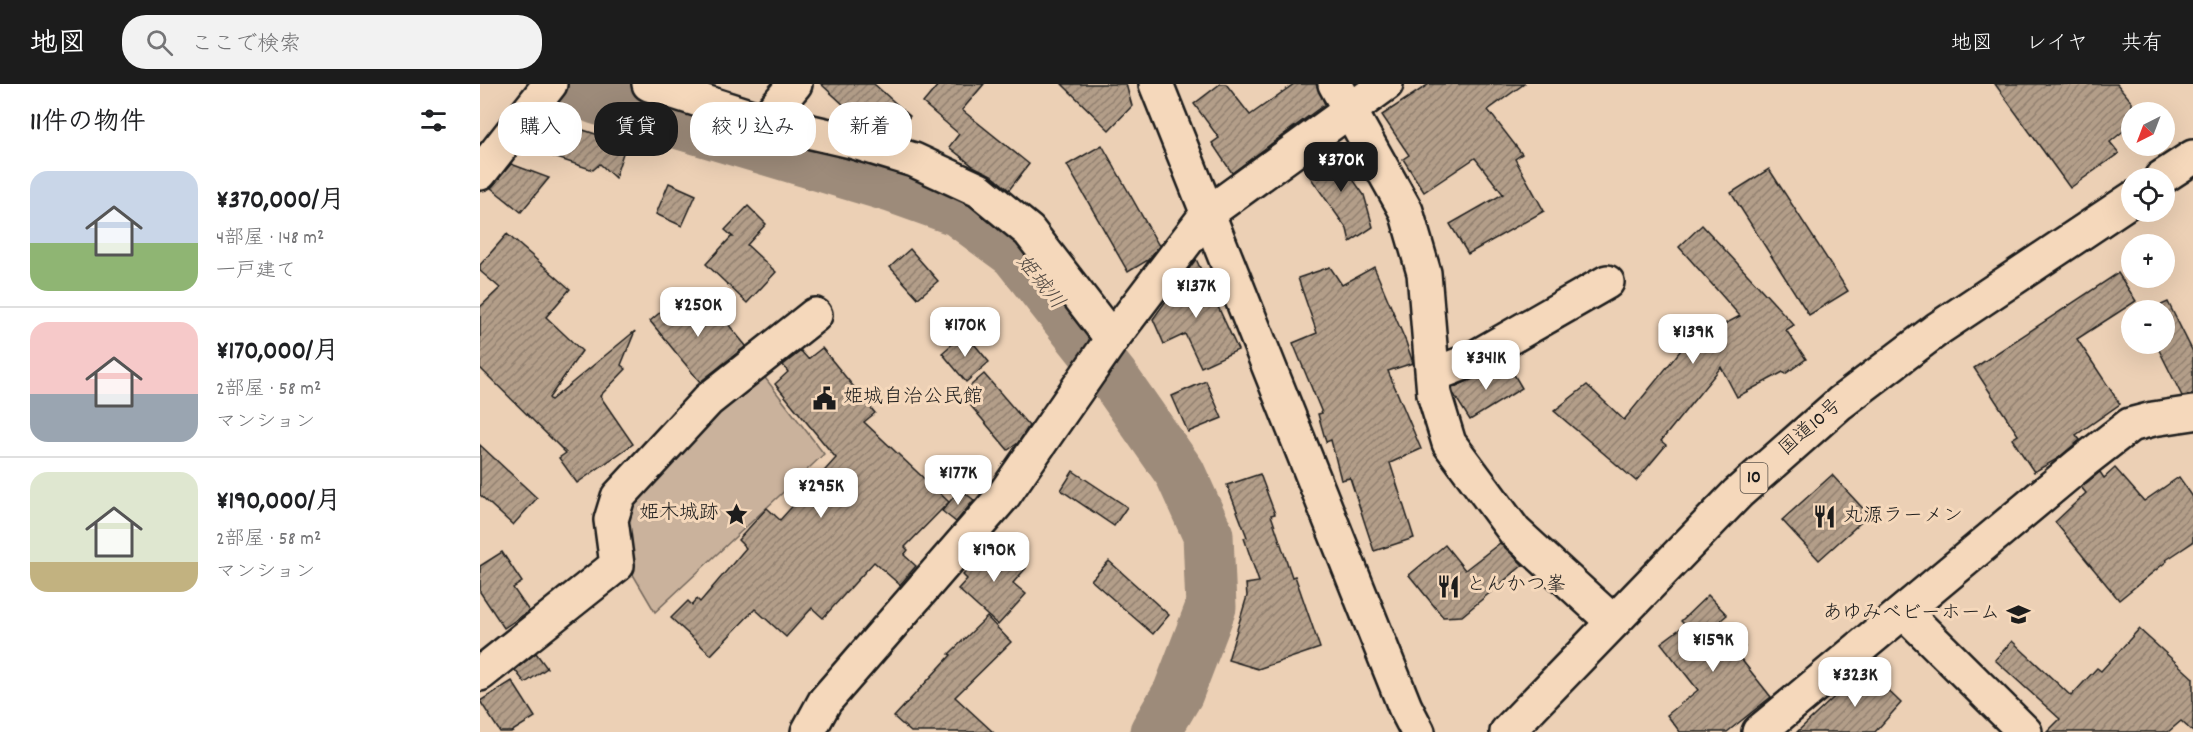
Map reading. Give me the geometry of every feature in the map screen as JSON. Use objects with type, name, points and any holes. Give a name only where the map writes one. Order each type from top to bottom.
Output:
[{"type":"main road","points":[[649,84],[705,102]]},
{"type":"main road","points":[[780,102],[795,84]]},
{"type":"main road","points":[[1156,84],[1401,696],[1418,732]]},
{"type":"main road","points":[[808,732],[825,701],[1004,495],[1110,342],[1207,214],[1342,98],[1386,84]]},
{"type":"main road","points":[[480,173],[543,93]]},
{"type":"main road","points":[[1342,98],[1406,211],[1424,273],[1434,394],[1449,442],[1515,532],[1613,622]]},
{"type":"main road","points":[[816,133],[914,160],[979,190],[1029,231],[1110,342]]},
{"type":"main road","points":[[2175,169],[2193,157]]},
{"type":"main road","name":"国道10号","points":[[1507,732],[1738,493],[1840,403],[1939,328],[2121,206]]},
{"type":"main road","points":[[1433,375],[1469,361],[1606,282]]},
{"type":"main road","points":[[480,674],[617,565],[611,520],[618,497],[708,400],[815,315]]},
{"type":"main road","points":[[1759,732],[2080,464],[2130,425],[2193,413]]},
{"type":"main road","points":[[1904,612],[2025,732]]},
{"type":"shaded area","points":[[759,370],[824,454],[655,612],[628,566],[627,520],[643,487]]},
{"type":"building","points":[[821,84],[874,84],[894,102],[841,102]]},
{"type":"building","points":[[939,84],[984,84],[962,110],[1029,164],[1009,190],[949,147],[959,134],[923,103]]},
{"type":"building","points":[[1062,84],[1126,84],[1132,106],[1109,130]]},
{"type":"building","points":[[1220,84],[1226,84],[1250,115],[1294,84],[1316,84],[1325,104],[1232,173],[1212,143],[1219,138],[1194,104]]},
{"type":"building","points":[[1429,84],[1524,84],[1488,110],[1522,154],[1515,159],[1544,211],[1468,254],[1450,224],[1503,194],[1475,158],[1424,192],[1403,159],[1409,155],[1382,115]]},
{"type":"building","points":[[1995,84],[2117,84],[2132,102],[2121,102],[2121,133],[2110,142],[2119,153],[2070,188]]},
{"type":"building","points":[[582,130],[594,134],[594,156],[622,156],[615,178],[600,164],[593,170],[554,157],[582,156]]},
{"type":"building","points":[[1102,145],[1159,246],[1148,260],[1128,272],[1067,165]]},
{"type":"building","points":[[1331,148],[1364,195],[1373,227],[1350,242],[1347,229],[1303,167]]},
{"type":"building","points":[[511,164],[549,178],[521,212],[491,188]]},
{"type":"building","points":[[1769,169],[1848,291],[1809,315],[1731,193]]},
{"type":"building","points":[[669,183],[696,195],[682,226],[656,214]]},
{"type":"building","points":[[748,206],[766,224],[747,245],[776,272],[747,303],[706,264],[733,237],[725,230]]},
{"type":"building","points":[[1702,225],[1794,325],[1786,330],[1806,359],[1785,374],[1783,372],[1737,397],[1721,367],[1661,441],[1666,445],[1636,481],[1554,411],[1587,385],[1624,420],[1685,345],[1740,316],[1679,247]]},
{"type":"building","points":[[507,234],[570,289],[546,317],[582,351],[549,398],[551,400],[635,331],[621,365],[626,369],[600,396],[633,444],[577,483],[559,458],[566,453],[480,368],[480,307],[500,288],[480,271],[480,265]]},
{"type":"building","points":[[910,249],[938,281],[918,298],[890,267]]},
{"type":"building","points":[[1196,259],[1238,350],[1201,367],[1185,334],[1164,344],[1153,319]]},
{"type":"building","points":[[1330,267],[1342,285],[1374,267],[1413,363],[1388,371],[1421,449],[1390,463],[1414,538],[1374,551],[1350,478],[1341,480],[1331,440],[1326,442],[1318,414],[1322,413],[1293,343],[1317,333],[1298,278]]},
{"type":"building","points":[[2118,273],[2121,278],[2121,288],[2128,288],[2135,300],[2121,300],[2121,311],[2077,339],[2120,404],[2076,435],[2080,440],[2057,459],[2034,472],[2012,439],[2018,435],[1974,368]]},
{"type":"building","points":[[678,297],[698,322],[715,308],[746,346],[700,382],[650,321]]},
{"type":"building","points":[[2175,316],[2193,352],[2193,395],[2182,396],[2161,354],[2175,354]]},
{"type":"building","points":[[965,333],[989,362],[966,382],[942,353]]},
{"type":"building","points":[[822,348],[875,413],[864,422],[949,502],[905,547],[908,550],[904,555],[916,566],[900,585],[874,562],[823,618],[812,608],[786,637],[755,609],[711,655],[671,618],[688,601],[692,605],[697,599],[700,602],[746,548],[738,540],[767,508],[780,520],[836,458],[775,384],[788,372],[783,365],[801,351],[808,359]]},
{"type":"building","points":[[1509,366],[1522,388],[1470,420],[1452,388],[1490,371],[1492,376]]},
{"type":"building","points":[[984,374],[1029,426],[1018,443],[1008,450],[961,394]]},
{"type":"building","points":[[1206,381],[1222,418],[1188,432],[1172,396]]},
{"type":"building","points":[[480,445],[537,498],[513,525],[480,495]]},
{"type":"building","points":[[2115,468],[2144,501],[2179,477],[2193,497],[2193,542],[2166,560],[2119,600],[2055,522],[2086,493],[2081,487],[2100,472],[2104,478]]},
{"type":"building","points":[[1073,471],[1127,507],[1114,526],[1061,490]]},
{"type":"building","points":[[1260,474],[1275,514],[1271,515],[1292,577],[1295,576],[1320,648],[1258,669],[1228,660],[1247,596],[1246,584],[1259,582],[1244,538],[1247,537],[1227,485]]},
{"type":"building","name":"丸源ラーメン","points":[[1832,475],[1869,515],[1819,560],[1782,520]]},
{"type":"building","points":[[960,489],[974,500],[956,522],[942,511]]},
{"type":"building","points":[[994,540],[1026,568],[1013,583],[1026,594],[998,625],[958,589],[967,579],[963,575]]},
{"type":"building","name":"とんかつ峯","points":[[1500,543],[1523,565],[1462,616],[1443,617],[1409,575],[1445,545],[1465,570]]},
{"type":"building","points":[[502,552],[522,582],[513,588],[529,611],[504,628],[480,592],[480,566]]},
{"type":"building","points":[[1109,561],[1169,615],[1153,634],[1091,580]]},
{"type":"building","points":[[1708,595],[1727,615],[1721,620],[1745,647],[1737,654],[1771,697],[1727,732],[1680,732],[1667,715],[1698,690],[1661,643],[1685,625],[1681,621]]},
{"type":"building","points":[[987,617],[1011,642],[955,697],[993,732],[911,732],[894,717],[951,655],[949,654]]},
{"type":"building","points":[[2139,629],[2193,678],[2193,732],[2181,721],[2168,732],[2047,732],[2060,719],[1995,660],[2012,641],[2071,696],[2097,668],[2101,671]]},
{"type":"building","points":[[536,653],[547,668],[525,683],[515,670]]},
{"type":"building","points":[[1865,668],[1901,703],[1875,732],[1797,732]]},
{"type":"building","points":[[512,681],[535,717],[511,732],[500,732],[480,701]]},
{"type":"waterway","name":"姫城川","points":[[576,84],[596,99],[891,187],[958,211],[1015,253],[1113,377],[1180,473],[1208,535],[1211,607],[1178,693],[1155,732]]},
{"type":"place","name":"姫城自治公民館","points":[[825,398]]},
{"type":"place","name":"姫木城跡","points":[[737,514]]},
{"type":"place","name":"丸源ラーメン","points":[[1825,517]]},
{"type":"place","name":"とんかつ峯","points":[[1448,586]]},
{"type":"place","name":"あゆみベビーホーム","points":[[2018,614]]}]
